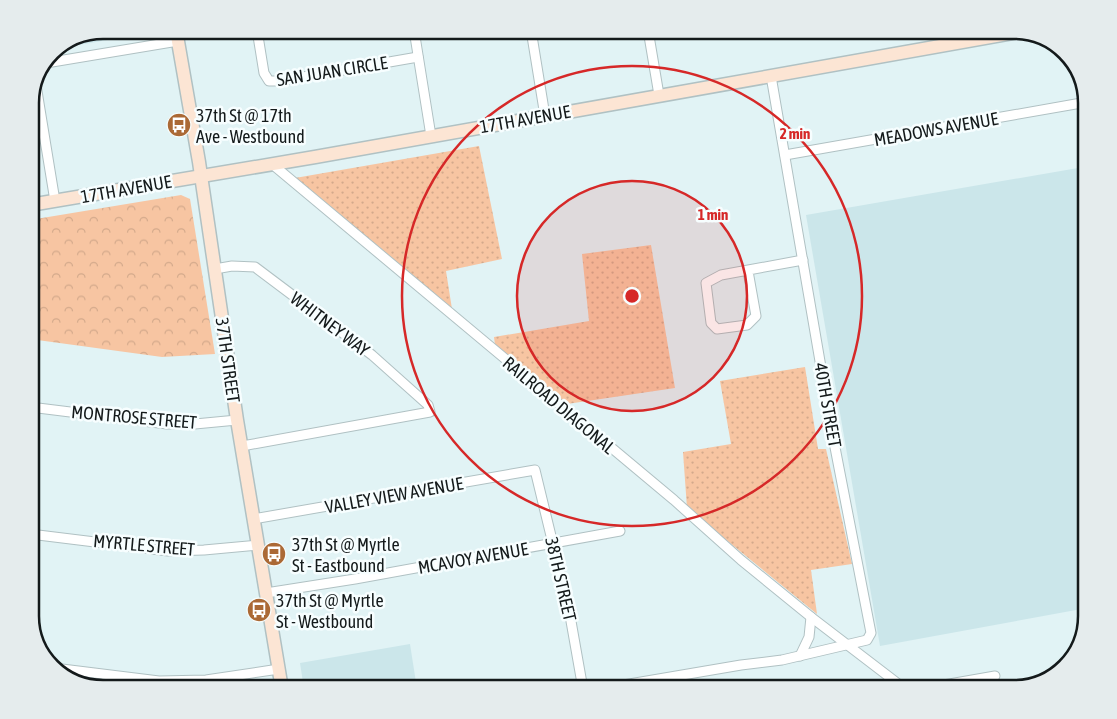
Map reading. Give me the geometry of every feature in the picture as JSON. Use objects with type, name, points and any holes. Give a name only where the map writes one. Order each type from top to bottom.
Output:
[{"type":"main road","name":"37TH STREET","points":[[178,39],[201,176],[237,420],[281,680]]},
{"type":"main road","name":"17TH AVENUE","points":[[39,204],[980,39]]},
{"type":"street","points":[[56,60],[158,39]]},
{"type":"street","name":"SAN JUAN CIRCLE","points":[[258,39],[264,73],[269,81],[280,81],[418,57]]},
{"type":"street","points":[[415,39],[431,136]]},
{"type":"street","points":[[532,39],[545,116]]},
{"type":"street","points":[[650,39],[659,95]]},
{"type":"street","name":"40TH STREET","points":[[655,680],[800,656],[866,640],[871,632],[833,436],[771,76]]},
{"type":"street","points":[[39,103],[55,201]]},
{"type":"street","name":"MEADOWS AVENUE","points":[[785,155],[1078,104]]},
{"type":"street","name":"RAILROAD DIAGONAL","points":[[272,164],[811,617],[848,644]]},
{"type":"street","points":[[748,271],[756,316],[748,325],[717,329],[712,323],[706,283],[722,275],[803,260]]},
{"type":"street","name":"WHITNEY WAY","points":[[215,268],[232,266],[255,267],[372,355],[428,405],[430,412],[242,446]]},
{"type":"street","name":"MONTROSE STREET","points":[[39,408],[167,424],[194,424],[237,420]]},
{"type":"street","name":"VALLEY VIEW AVENUE","points":[[253,519],[535,470]]},
{"type":"street","name":"38TH STREET","points":[[535,470],[569,610],[581,680]]},
{"type":"street","name":"MCAVOY AVENUE","points":[[266,593],[338,582],[620,531]]},
{"type":"street","name":"MYRTLE STREET","points":[[39,535],[168,551],[258,545]]},
{"type":"street","points":[[800,656],[808,637],[811,617]]},
{"type":"street","points":[[848,644],[894,680]]},
{"type":"street","points":[[68,670],[151,680]]},
{"type":"street","points":[[206,680],[279,670]]},
{"type":"street","points":[[972,680],[995,676]]},
{"type":"shaded area","points":[[114,39],[78,45],[90,40]]},
{"type":"shaded area","points":[[1078,168],[1078,610],[880,646],[806,215]]},
{"type":"shaded area","points":[[410,644],[416,680],[303,680],[300,663]]},
{"type":"green space","points":[[479,146],[502,259],[446,271],[452,309],[295,178]]},
{"type":"green space","points":[[181,195],[190,199],[215,354],[162,357],[39,340],[39,219]]},
{"type":"green space","points":[[651,245],[675,388],[567,404],[495,345],[494,337],[589,321],[582,254]]},
{"type":"green space","points":[[805,367],[818,449],[826,449],[852,564],[811,570],[817,614],[687,508],[683,452],[731,444],[720,381]]},
{"type":"place","name":"37th St @ 17th Ave - Westbound","points":[[179,125]]},
{"type":"place","name":"37th St @ Myrtle St - Eastbound","points":[[274,554]]},
{"type":"place","name":"37th St @ Myrtle St - Westbound","points":[[259,610]]}]
